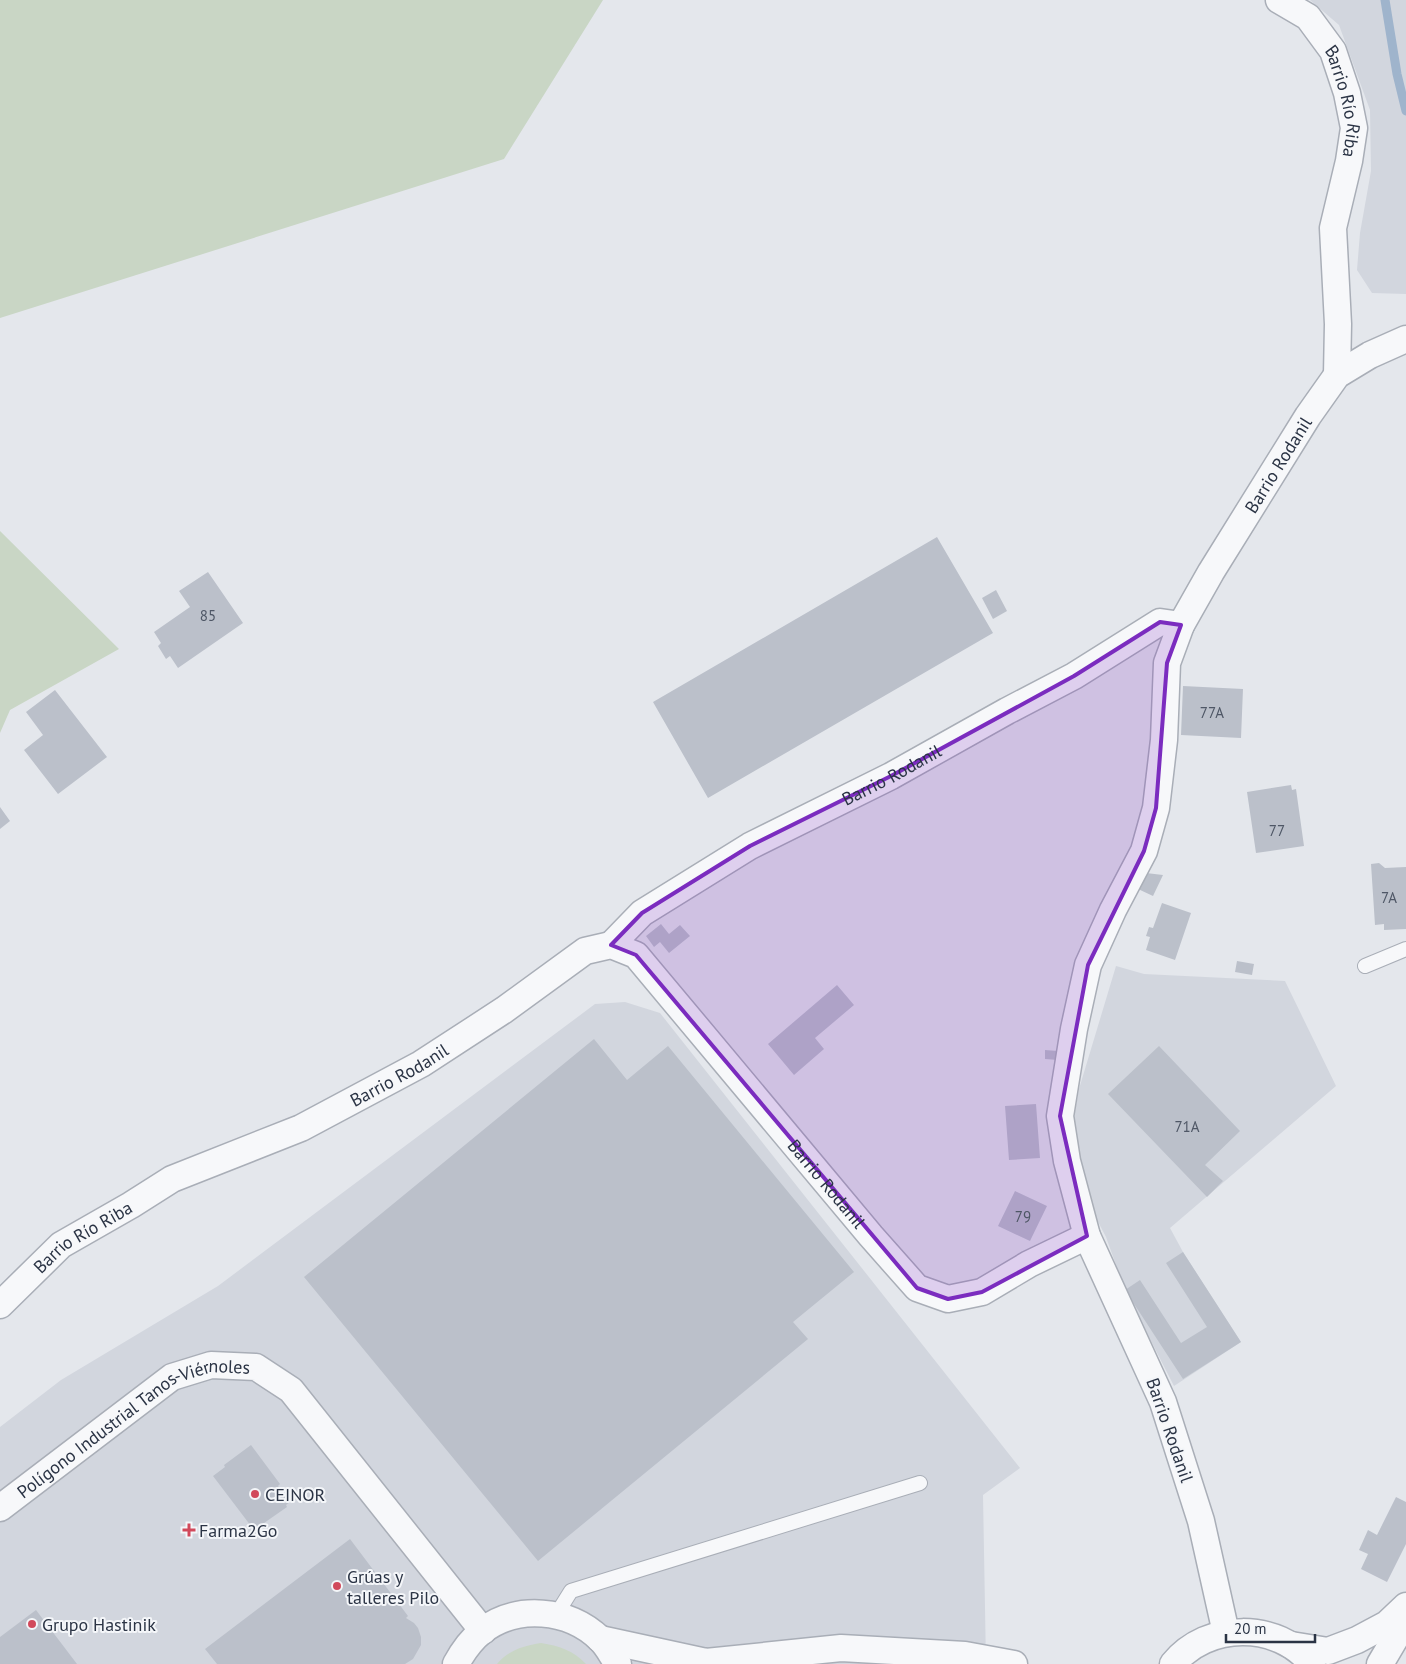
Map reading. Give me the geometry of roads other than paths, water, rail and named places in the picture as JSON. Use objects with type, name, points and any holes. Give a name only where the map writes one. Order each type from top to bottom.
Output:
[{"type":"street","name":"Barrio Río Riba","points":[[1279,0],[1308,17],[1332,51],[1347,93],[1354,128],[1349,161],[1333,228],[1338,324],[1337,375]]},
{"type":"street","name":"Barrio Rodanil","points":[[1226,1633],[1201,1521],[1163,1402],[1087,1236],[1067,1162],[1060,1116],[1074,1029],[1088,966],[1113,910],[1144,851],[1156,808],[1164,740],[1167,663],[1181,625],[1211,572],[1308,416],[1337,375],[1370,355],[1406,339]]},
{"type":"street","name":"Barrio Rodanil","points":[[172,1178],[301,1128],[421,1064],[504,1010],[585,951],[612,945],[642,913],[750,846],[891,776],[1074,676],[1160,622],[1181,625]]},
{"type":"street","name":"Barrio Rodanil","points":[[612,945],[636,955],[871,1236],[917,1288],[948,1298],[982,1292],[1029,1264],[1087,1236]]},
{"type":"street","name":"Barrio Río Riba","points":[[0,1304],[61,1245],[132,1205],[172,1178]]},
{"type":"street","name":"Polígono Industrial Tanos-Viérnoles","points":[[0,1508],[172,1377],[211,1365],[256,1367],[291,1390],[482,1630]]},
{"type":"street","points":[[1172,1664],[1180,1655],[1201,1640],[1226,1633],[1248,1632],[1271,1636],[1291,1645],[1328,1651],[1357,1640],[1387,1624],[1406,1606]]},
{"type":"street","points":[[456,1664],[464,1648],[482,1630],[505,1618],[530,1613],[556,1615],[580,1624],[600,1639],[618,1664]]},
{"type":"street","points":[[1380,1664],[1406,1620]]},
{"type":"street","points":[[600,1639],[704,1663],[841,1648],[965,1656],[1014,1664]]},
{"type":"street","points":[[1291,1645],[1312,1664]]},
{"type":"lane","points":[[1365,966],[1406,949]]},
{"type":"lane","points":[[556,1615],[571,1591],[920,1484]]},
{"type":"waterway","points":[[1385,0],[1397,74],[1406,111]]},
{"type":"place","name":"CEINOR","points":[[255,1494]]},
{"type":"place","name":"Farma2Go","points":[[189,1530]]},
{"type":"place","name":"Grúas y talleres Pilo","points":[[337,1586]]},
{"type":"place","name":"Grupo Hastinik","points":[[32,1624]]}]
